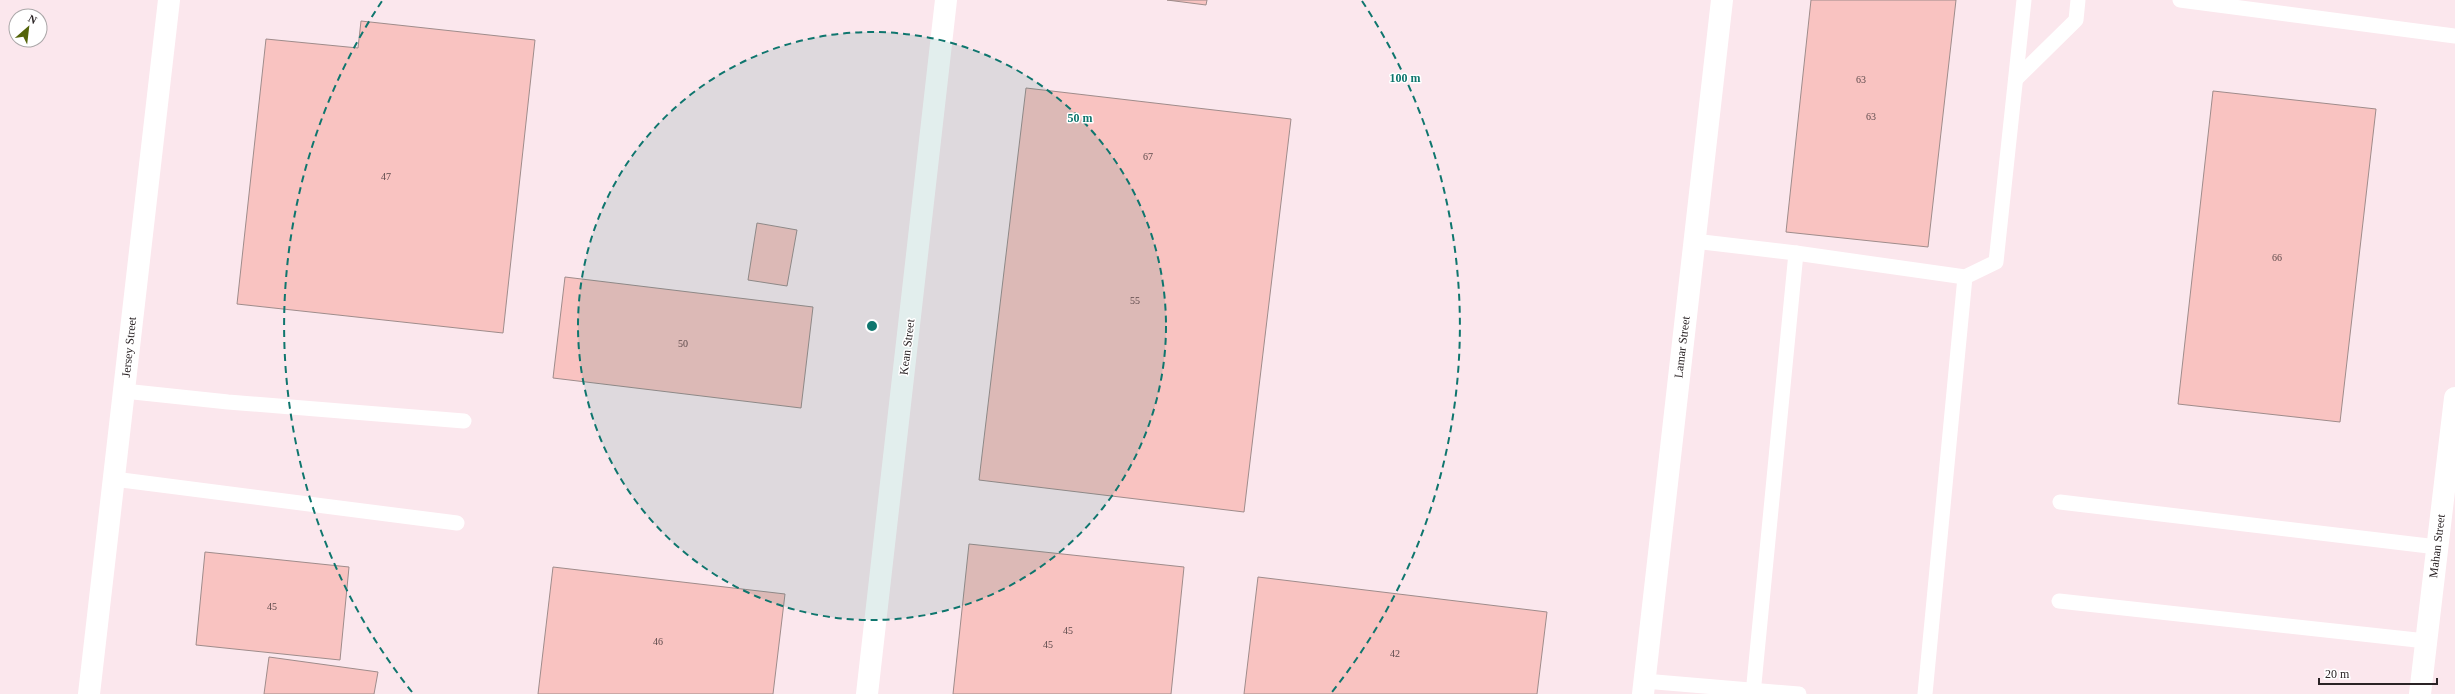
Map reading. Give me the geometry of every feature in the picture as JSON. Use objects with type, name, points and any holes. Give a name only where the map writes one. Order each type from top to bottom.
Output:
[{"type":"street","name":"Jersey Street","points":[[89,694],[169,0]]},
{"type":"street","name":"Kean Street","points":[[867,694],[946,0]]},
{"type":"street","name":"Lamar Street","points":[[1643,688],[1722,0]]},
{"type":"street","name":"Mahan Street","points":[[2420,694],[2455,398]]},
{"type":"lane","points":[[1694,240],[1965,277],[1996,262],[2024,0]]},
{"type":"lane","points":[[2016,79],[2076,20],[2078,0]]},
{"type":"lane","points":[[2180,0],[2455,36]]},
{"type":"lane","points":[[1753,692],[1796,253]]},
{"type":"lane","points":[[1925,694],[1965,277]]},
{"type":"lane","points":[[124,391],[228,402],[464,421]]},
{"type":"lane","points":[[114,479],[457,523]]},
{"type":"lane","points":[[2060,502],[2437,547]]},
{"type":"lane","points":[[2059,601],[2426,641]]},
{"type":"lane","points":[[1643,688],[1799,694]]},
{"type":"building","points":[[1167,0],[1207,0],[1206,5]]},
{"type":"building","points":[[1811,0],[1956,0],[1928,247],[1786,232]]},
{"type":"building","points":[[361,21],[535,40],[503,333],[237,304],[266,39],[358,48]]},
{"type":"building","points":[[1026,88],[1291,119],[1244,512],[979,480]]},
{"type":"building","points":[[2213,91],[2376,109],[2340,422],[2178,404]]},
{"type":"building","points":[[757,223],[797,230],[787,286],[748,280]]},
{"type":"building","points":[[565,277],[813,307],[801,408],[553,378]]},
{"type":"building","points":[[969,544],[1184,567],[1171,694],[953,694]]},
{"type":"building","points":[[205,552],[349,567],[340,660],[196,645]]},
{"type":"building","points":[[553,567],[785,594],[773,694],[538,694]]},
{"type":"building","points":[[1258,577],[1547,612],[1537,694],[1244,694]]},
{"type":"building","points":[[269,657],[378,672],[374,694],[264,694]]}]
